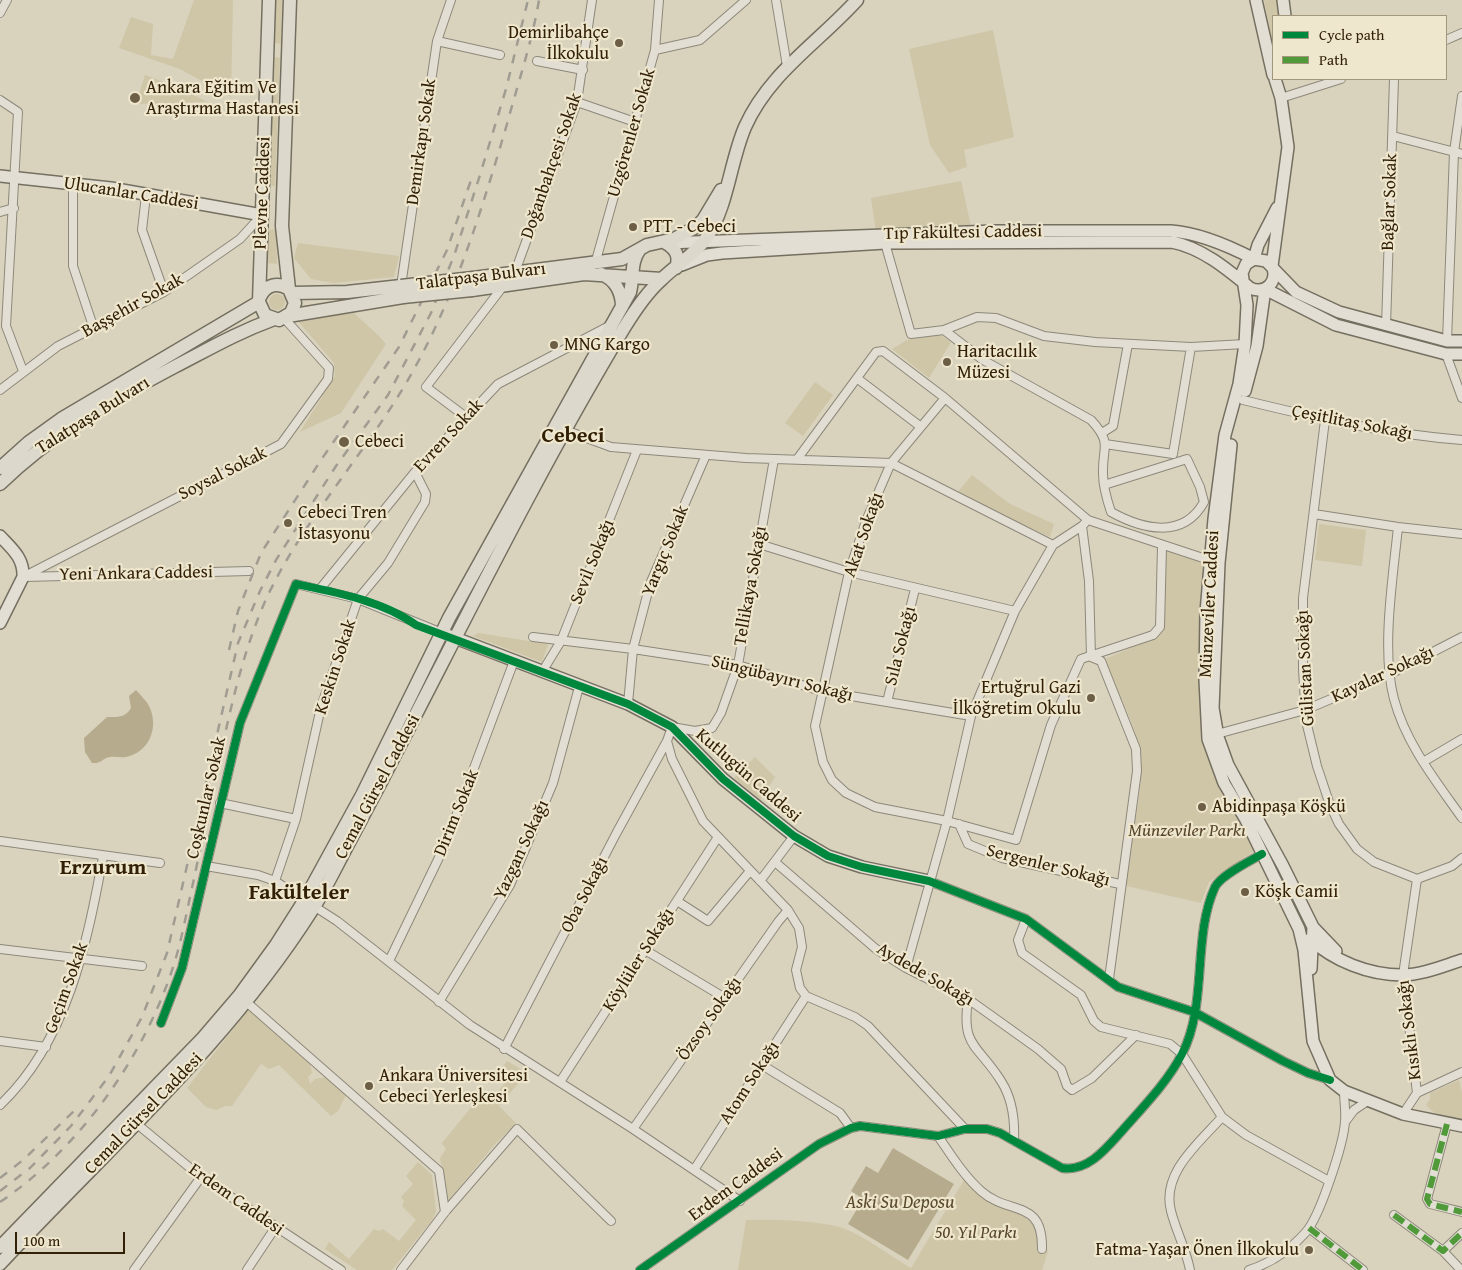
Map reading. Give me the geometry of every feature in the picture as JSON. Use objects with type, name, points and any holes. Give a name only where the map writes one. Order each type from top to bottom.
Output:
[{"type":"main road","name":"Plevne Caddesi","points":[[260,299],[269,0]]},
{"type":"main road","name":"Plevne Caddesi","points":[[290,0],[281,202],[283,248],[291,291]]},
{"type":"main road","points":[[640,249],[633,262],[634,278],[662,278],[697,251],[714,225],[746,126],[774,81],[787,66],[857,0]]},
{"type":"main road","points":[[1256,0],[1272,70]]},
{"type":"main road","points":[[1283,0],[1285,15]]},
{"type":"main road","points":[[1264,290],[1274,279],[1272,266],[1288,148],[1281,98],[1275,80]]},
{"type":"main road","points":[[1281,98],[1284,80]]},
{"type":"main road","name":"Ulucanlar Caddesi","points":[[0,176],[73,183],[262,216]]},
{"type":"main road","name":"Talatpaşa Bulvarı","points":[[0,484],[48,441],[93,412],[232,335],[282,318],[402,292],[472,284],[504,285],[584,274],[622,259],[657,242],[666,243],[687,233],[703,220],[727,180]]},
{"type":"main road","points":[[1281,201],[1258,245],[1254,259],[1244,268],[1244,282],[1253,290],[1264,290],[1336,325],[1446,354],[1462,354]]},
{"type":"main road","name":"Tıp Fakültesi Caddesi","points":[[666,243],[994,231],[1184,232],[1235,249],[1254,259]]},
{"type":"main road","name":"Tıp Fakültesi Caddesi","points":[[676,268],[707,255],[722,253],[885,243],[1172,242],[1188,245],[1207,255],[1244,282]]},
{"type":"main road","points":[[666,243],[674,248],[677,255],[676,268]]},
{"type":"main road","points":[[1254,259],[1263,259],[1272,266],[1296,292],[1339,312],[1447,341],[1462,341]]},
{"type":"main road","name":"Talatpaşa Bulvarı","points":[[472,284],[515,272],[598,269],[634,278]]},
{"type":"main road","points":[[598,269],[612,280],[621,296],[622,307]]},
{"type":"main road","name":"Cemal Gürsel Caddesi","points":[[309,904],[442,633],[622,307],[630,292],[634,278]]},
{"type":"main road","name":"Cemal Gürsel Caddesi","points":[[0,1264],[136,1124],[243,999],[309,904],[455,638],[565,430],[632,316],[662,278]]},
{"type":"main road","name":"Münzeviler Caddesi","points":[[1244,282],[1251,345],[1243,400],[1232,439],[1219,563],[1213,708],[1217,734],[1228,765],[1314,927],[1307,997]]},
{"type":"main road","name":"Talatpaşa Bulvarı","points":[[0,468],[29,442],[61,419],[260,299],[264,290],[274,285],[285,286],[291,291],[402,292]]},
{"type":"main road","name":"Münzeviler Caddesi","points":[[1264,290],[1251,345],[1225,435],[1214,519],[1205,632],[1208,739],[1224,783],[1246,820],[1299,929],[1304,950],[1307,997],[1313,1041],[1330,1080],[1344,1091],[1403,1114],[1462,1126]]},
{"type":"main road","points":[[260,299],[265,315],[282,318],[295,303],[291,291]]},
{"type":"main road","points":[[0,536],[21,558],[23,577],[0,623]]},
{"type":"main road","name":"Kutlugün Caddesi","points":[[442,633],[579,687],[628,704],[672,727],[723,779],[794,836],[828,856],[862,867],[929,880]]},
{"type":"main road","points":[[1299,929],[1314,927],[1348,963]]},
{"type":"main road","points":[[1299,929],[1313,942],[1329,952],[1348,963],[1370,972],[1403,975],[1462,960]]},
{"type":"main road","points":[[1312,956],[1318,952],[1329,952]]},
{"type":"main road","name":"Cemal Gürsel Caddesi","points":[[0,1247],[243,999]]},
{"type":"street","points":[[0,12],[7,0]]},
{"type":"street","name":"Demirkapı Sokak","points":[[402,292],[437,41],[451,0]]},
{"type":"street","name":"Doğanbahçesi Sokak","points":[[515,272],[577,102],[592,0]]},
{"type":"street","name":"Uzgörenler Sokak","points":[[598,269],[655,50],[659,0]]},
{"type":"street","points":[[655,50],[700,40],[746,0]]},
{"type":"street","points":[[776,0],[787,66]]},
{"type":"street","points":[[1447,40],[1462,33]]},
{"type":"street","points":[[437,41],[500,55]]},
{"type":"street","points":[[537,61],[583,70]]},
{"type":"street","points":[[1281,98],[1338,80]]},
{"type":"street","name":"Bağlar Sokak","points":[[1386,326],[1394,80]]},
{"type":"street","points":[[1447,341],[1462,96]]},
{"type":"street","points":[[0,100],[18,112],[16,177],[6,326],[23,371]]},
{"type":"street","points":[[577,102],[635,122]]},
{"type":"street","points":[[1393,136],[1458,153]]},
{"type":"street","points":[[73,183],[73,266],[94,329]]},
{"type":"street","points":[[146,195],[142,230],[164,292]]},
{"type":"street","points":[[0,212],[14,208]]},
{"type":"street","name":"Başşehir Sokak","points":[[0,390],[58,346],[164,292],[240,239],[262,216]]},
{"type":"street","points":[[885,243],[911,334],[944,330],[977,317],[996,318],[1044,336],[1128,344],[1191,347],[1251,345]]},
{"type":"street","points":[[466,417],[426,387],[504,285]]},
{"type":"street","name":"Soysal Sokak","points":[[23,577],[280,444],[328,379],[329,368],[282,318]]},
{"type":"street","name":"Evren Sokak","points":[[320,588],[415,472],[498,384],[612,325]]},
{"type":"street","points":[[944,330],[983,360],[1091,420],[1102,433],[1106,444],[1103,474],[1104,485],[1111,512],[1128,521],[1154,529],[1181,524],[1198,513],[1204,502],[1200,487],[1187,458],[1104,485]]},
{"type":"street","points":[[1102,433],[1113,426],[1128,344]]},
{"type":"street","points":[[1106,444],[1174,454],[1191,347]]},
{"type":"street","points":[[798,458],[858,379],[876,352],[883,351],[945,398],[1088,520],[1212,561]]},
{"type":"street","points":[[1446,354],[1462,398]]},
{"type":"street","points":[[858,379],[921,427]]},
{"type":"street","name":"Akat Sokağı","points":[[945,398],[891,463],[866,521],[849,572],[837,633],[821,691],[815,726],[818,748],[832,780],[846,793],[875,807],[947,821],[1016,840],[1051,725],[1081,659],[1091,656]]},
{"type":"street","name":"Çeşitlitaş Sokağı","points":[[1243,400],[1325,420],[1410,436],[1462,440]]},
{"type":"street","name":"Gülistan Sokağı","points":[[1325,420],[1303,598],[1305,710],[1317,766],[1330,805],[1339,824],[1357,848],[1374,862],[1417,879]]},
{"type":"street","points":[[565,430],[611,447],[637,450],[774,459],[798,458],[891,463],[1052,545]]},
{"type":"street","name":"Sevil Sokağı","points":[[542,672],[561,641],[637,450]]},
{"type":"street","name":"Yargıç Sokak","points":[[628,704],[633,649],[650,584],[706,455]]},
{"type":"street","name":"Tellikaya Sokağı","points":[[672,727],[695,731],[712,728],[721,713],[738,665],[774,459]]},
{"type":"street","name":"Keskin Sokak","points":[[275,881],[296,819],[321,707],[358,599],[388,563],[422,509],[426,494],[415,472]]},
{"type":"street","points":[[1314,514],[1398,527],[1462,534]]},
{"type":"street","points":[[906,968],[947,821],[971,716],[1015,612],[1052,545],[1082,526],[1088,520]]},
{"type":"street","points":[[1082,526],[1089,581],[1091,656]]},
{"type":"street","points":[[1398,527],[1388,626],[1390,674],[1394,699],[1407,732],[1423,762],[1462,818]]},
{"type":"street","points":[[759,544],[849,572],[1015,612]]},
{"type":"street","points":[[1091,656],[1153,635],[1160,627],[1162,546]]},
{"type":"street","name":"Yeni Ankara Caddesi","points":[[23,577],[249,571]]},
{"type":"street","name":"Coşkunlar Sokak","points":[[161,1023],[182,968],[240,723],[296,584],[320,588]]},
{"type":"street","points":[[320,588],[358,599],[442,633]]},
{"type":"street","name":"Sıla Sokağı","points":[[887,702],[915,589]]},
{"type":"street","name":"Süngübayırı Sokağı","points":[[533,637],[633,649],[738,665],[821,691],[971,716]]},
{"type":"street","name":"Kayalar Sokağı","points":[[1217,734],[1305,710],[1390,674],[1462,637]]},
{"type":"street","points":[[1091,656],[1101,661],[1136,749],[1137,771],[1120,884],[1109,979]]},
{"type":"street","name":"Dirim Sokak","points":[[389,961],[446,843],[514,661]]},
{"type":"street","name":"Yazgan Sokağı","points":[[439,1002],[510,885],[553,783],[579,687]]},
{"type":"street","name":"Oba Sokağı","points":[[504,1048],[617,832],[667,742],[672,727]]},
{"type":"street","points":[[1423,762],[1462,739]]},
{"type":"street","points":[[667,742],[672,759],[703,820],[788,910],[799,928],[802,947],[796,970],[800,988],[806,996],[855,1017],[868,1026],[965,1129]]},
{"type":"street","points":[[220,804],[296,819]]},
{"type":"street","name":"Sergenler Sokağı","points":[[959,824],[968,844],[1002,858],[1120,884]]},
{"type":"street","points":[[760,881],[794,836]]},
{"type":"street","name":"Köylüler Sokağı","points":[[560,1082],[718,837]]},
{"type":"street","points":[[0,841],[160,863]]},
{"type":"street","points":[[762,1065],[840,1113],[851,1128],[867,1127],[938,1136],[965,1129],[986,1129],[1014,1140],[1051,1164],[1062,1168],[1071,1169],[1088,1164],[1108,1147],[1150,1099],[1182,1054],[1194,1012],[1206,910],[1216,884],[1262,854]]},
{"type":"street","name":"Geçim Sokak","points":[[0,1105],[13,1093],[46,1047],[65,1005],[91,921],[103,856]]},
{"type":"street","points":[[1417,879],[1452,866],[1462,858]]},
{"type":"street","name":"Aydede Sokağı","points":[[775,862],[876,949],[906,968],[968,999],[1038,1049],[1061,1069],[1067,1086],[1072,1090],[1092,1078],[1136,1035]]},
{"type":"street","points":[[206,866],[258,875],[275,881],[337,921],[439,1002],[504,1048],[633,1129],[740,1201]]},
{"type":"street","points":[[677,901],[708,921],[750,871]]},
{"type":"street","name":"Kısıklı Sokağı","points":[[1417,879],[1403,975],[1418,1093]]},
{"type":"street","points":[[929,880],[1026,919],[1118,987],[1194,1012],[1283,1062],[1308,1074],[1330,1080]]},
{"type":"street","name":"Özsoy Sokağı","points":[[633,1129],[788,910]]},
{"type":"street","points":[[1026,919],[1018,940],[1022,953],[1081,995],[1094,1021],[1102,1027],[1170,1044],[1182,1054],[1222,1117],[1246,1135],[1329,1181]]},
{"type":"street","points":[[0,949],[142,966]]},
{"type":"street","points":[[645,950],[725,998]]},
{"type":"street","name":"Atom Sokağı","points":[[694,1170],[806,996]]},
{"type":"street","points":[[243,999],[440,1171],[445,1212]]},
{"type":"street","points":[[968,999],[965,1020],[968,1036],[1008,1094],[1014,1123],[1014,1140]]},
{"type":"street","points":[[0,1041],[46,1047]]},
{"type":"street","points":[[1403,1114],[1418,1093],[1462,1072]]},
{"type":"street","points":[[1249,1270],[1279,1256],[1309,1228],[1329,1181],[1341,1144],[1345,1122],[1344,1091]]},
{"type":"street","points":[[1345,1122],[1354,1110],[1369,1100]]},
{"type":"street","points":[[1190,1270],[1171,1212],[1169,1189],[1172,1176],[1222,1117]]},
{"type":"street","name":"Erdem Caddesi","points":[[136,1124],[201,1177],[275,1228],[341,1270]]},
{"type":"street","points":[[1447,1124],[1426,1199],[1430,1204],[1462,1212]]},
{"type":"street","name":"Erdem Caddesi","points":[[640,1270],[819,1144],[851,1128]]},
{"type":"street","points":[[402,1270],[445,1212],[517,1129],[611,1221]]},
{"type":"street","points":[[938,1136],[981,1191],[989,1197],[1030,1214],[1042,1232],[1042,1249]]},
{"type":"street","points":[[134,1270],[201,1177]]},
{"type":"street","points":[[1394,1215],[1443,1251],[1461,1270]]},
{"type":"street","points":[[247,1270],[275,1228]]},
{"type":"street","points":[[1309,1228],[1363,1270]]},
{"type":"street","points":[[1443,1251],[1462,1233]]},
{"type":"green space","points":[[194,0],[233,0],[231,97],[180,69],[119,48],[131,17],[153,24],[151,55],[173,59]]},
{"type":"green space","points":[[276,0],[282,0],[281,44],[275,43]]},
{"type":"green space","points":[[1264,0],[1280,0],[1281,15],[1272,15],[1272,41]]},
{"type":"green space","points":[[993,30],[1014,137],[964,150],[967,167],[949,173],[930,145],[909,49]]},
{"type":"green space","points":[[275,57],[280,58],[275,186],[268,185]]},
{"type":"green space","points":[[145,75],[180,88],[207,102],[136,104]]},
{"type":"green space","points":[[961,181],[971,226],[876,232],[871,198]]},
{"type":"green space","points":[[276,229],[277,264],[267,263],[267,230]]},
{"type":"green space","points":[[298,243],[399,256],[394,277],[333,283],[311,279],[294,258]]},
{"type":"green space","points":[[277,294],[283,296],[285,302],[283,308],[277,310],[271,308],[269,302],[271,296]]},
{"type":"green space","points":[[354,313],[386,344],[341,413],[300,432],[335,376],[334,363],[297,320]]},
{"type":"green space","points":[[939,334],[951,342],[929,378],[892,349],[907,340]]},
{"type":"green space","points":[[815,382],[833,395],[803,436],[785,423]]},
{"type":"green space","points":[[972,475],[1010,504],[1054,524],[1050,537],[956,494]]},
{"type":"green space","points":[[1319,524],[1366,530],[1362,566],[1315,560]]},
{"type":"green space","name":"Münzeviler Parkı","points":[[1166,551],[1209,564],[1207,740],[1258,848],[1209,882],[1201,903],[1122,885],[1137,810],[1141,779],[1140,751],[1121,697],[1103,660],[1155,637],[1163,625]]},
{"type":"green space","points":[[478,633],[548,644],[542,662],[473,636]]},
{"type":"green space","points":[[755,757],[775,777],[760,801],[734,778]]},
{"type":"green space","points":[[248,1010],[310,1064],[312,1073],[308,1077],[310,1084],[315,1079],[326,1077],[346,1095],[338,1111],[331,1116],[279,1065],[269,1069],[261,1064],[232,1106],[216,1110],[206,1107],[187,1088]]},
{"type":"green space","points":[[507,1061],[527,1073],[499,1106],[516,1123],[495,1144],[448,1201],[440,1158],[446,1149],[442,1143],[478,1099],[488,1103],[505,1083],[498,1073]]},
{"type":"green space","points":[[1459,1080],[1462,1093],[1462,1118],[1442,1116],[1426,1105],[1430,1099],[1430,1093]]},
{"type":"green space","points":[[418,1162],[432,1175],[436,1212],[432,1220],[392,1270],[357,1270],[325,1249],[329,1242],[349,1259],[374,1229],[379,1231],[383,1229],[399,1241],[416,1220],[402,1206],[404,1201],[401,1197],[413,1184],[406,1176]]},
{"type":"green space","name":"50. Yıl Parkı","points":[[967,1175],[981,1191],[1030,1214],[1039,1224],[1042,1249],[1048,1251],[1042,1270],[738,1270],[746,1220],[782,1220],[835,1226],[853,1232],[911,1268]]},
{"type":"water","points":[[136,690],[150,708],[153,724],[150,739],[134,755],[110,757],[98,763],[92,763],[85,752],[84,738],[107,717],[118,717],[126,714],[131,708],[129,696]]},
{"type":"water","name":"Aski Su Deposu","points":[[893,1148],[954,1184],[908,1260],[848,1224],[863,1199],[851,1191],[866,1166],[878,1173]]},
{"type":"railway","points":[[0,1191],[30,1168],[71,1126],[109,1076],[142,1017],[167,953],[238,643],[260,591],[276,560],[336,466],[388,395],[431,313],[455,253],[480,175],[506,89],[528,0]]},
{"type":"railway","points":[[0,1202],[30,1179],[85,1124],[131,1060],[165,990],[177,954],[185,921],[234,695],[252,635],[268,595],[282,569],[313,519],[397,398],[433,333],[474,230],[507,124],[533,31],[539,0]]},
{"type":"railway","points":[[229,650],[238,611],[261,553],[321,460],[399,347],[447,250],[471,180]]},
{"type":"railway","points":[[0,1178],[23,1160],[74,1111]]},
{"type":"marked path","points":[[1447,1124],[1427,1199],[1430,1204],[1462,1212]]},
{"type":"marked path","points":[[1394,1215],[1443,1251],[1462,1233]]},
{"type":"marked path","points":[[1309,1228],[1363,1270]]},
{"type":"cycle path","points":[[161,1023],[182,968],[240,723],[296,584],[342,594],[374,604],[416,625],[628,704],[672,727],[723,779],[794,836],[828,856],[862,867],[929,881],[1026,919],[1118,987],[1194,1012],[1283,1061],[1308,1073],[1330,1080]]},
{"type":"cycle path","points":[[640,1270],[819,1144],[851,1128],[860,1126],[938,1136],[965,1129],[987,1129],[1000,1133],[1062,1168],[1080,1167],[1095,1158],[1109,1146],[1154,1095],[1176,1065],[1190,1035],[1195,1014],[1204,927],[1208,906],[1215,887],[1229,873],[1262,854]]},
{"type":"place","name":"Demirlibahçe İlkokulu","points":[[619,43]]},
{"type":"place","name":"Ankara Eğitim Ve Araştırma Hastanesi","points":[[135,98]]},
{"type":"place","name":"PTT - Cebeci","points":[[633,227]]},
{"type":"place","name":"MNG Kargo","points":[[554,345]]},
{"type":"place","name":"Haritacılık Müzesi","points":[[947,362]]},
{"type":"place","name":"Cebeci","points":[[344,442]]},
{"type":"place","name":"Cebeci Tren İstasyonu","points":[[288,523]]},
{"type":"place","name":"Ertuğrul Gazi İlköğretim Okulu","points":[[1091,698]]},
{"type":"place","name":"Abidinpaşa Köşkü","points":[[1202,807]]},
{"type":"place","name":"Köşk Camii","points":[[1245,892]]},
{"type":"place","name":"Ankara Üniversitesi Cebeci Yerleşkesi","points":[[369,1086]]},
{"type":"place","name":"Fatma-Yaşar Önen İlkokulu","points":[[1309,1250]]},
{"type":"district","name":"Cebeci","points":[[573,436]]},
{"type":"district","name":"Erzurum","points":[[103,868]]},
{"type":"district","name":"Fakülteler","points":[[299,893]]}]
